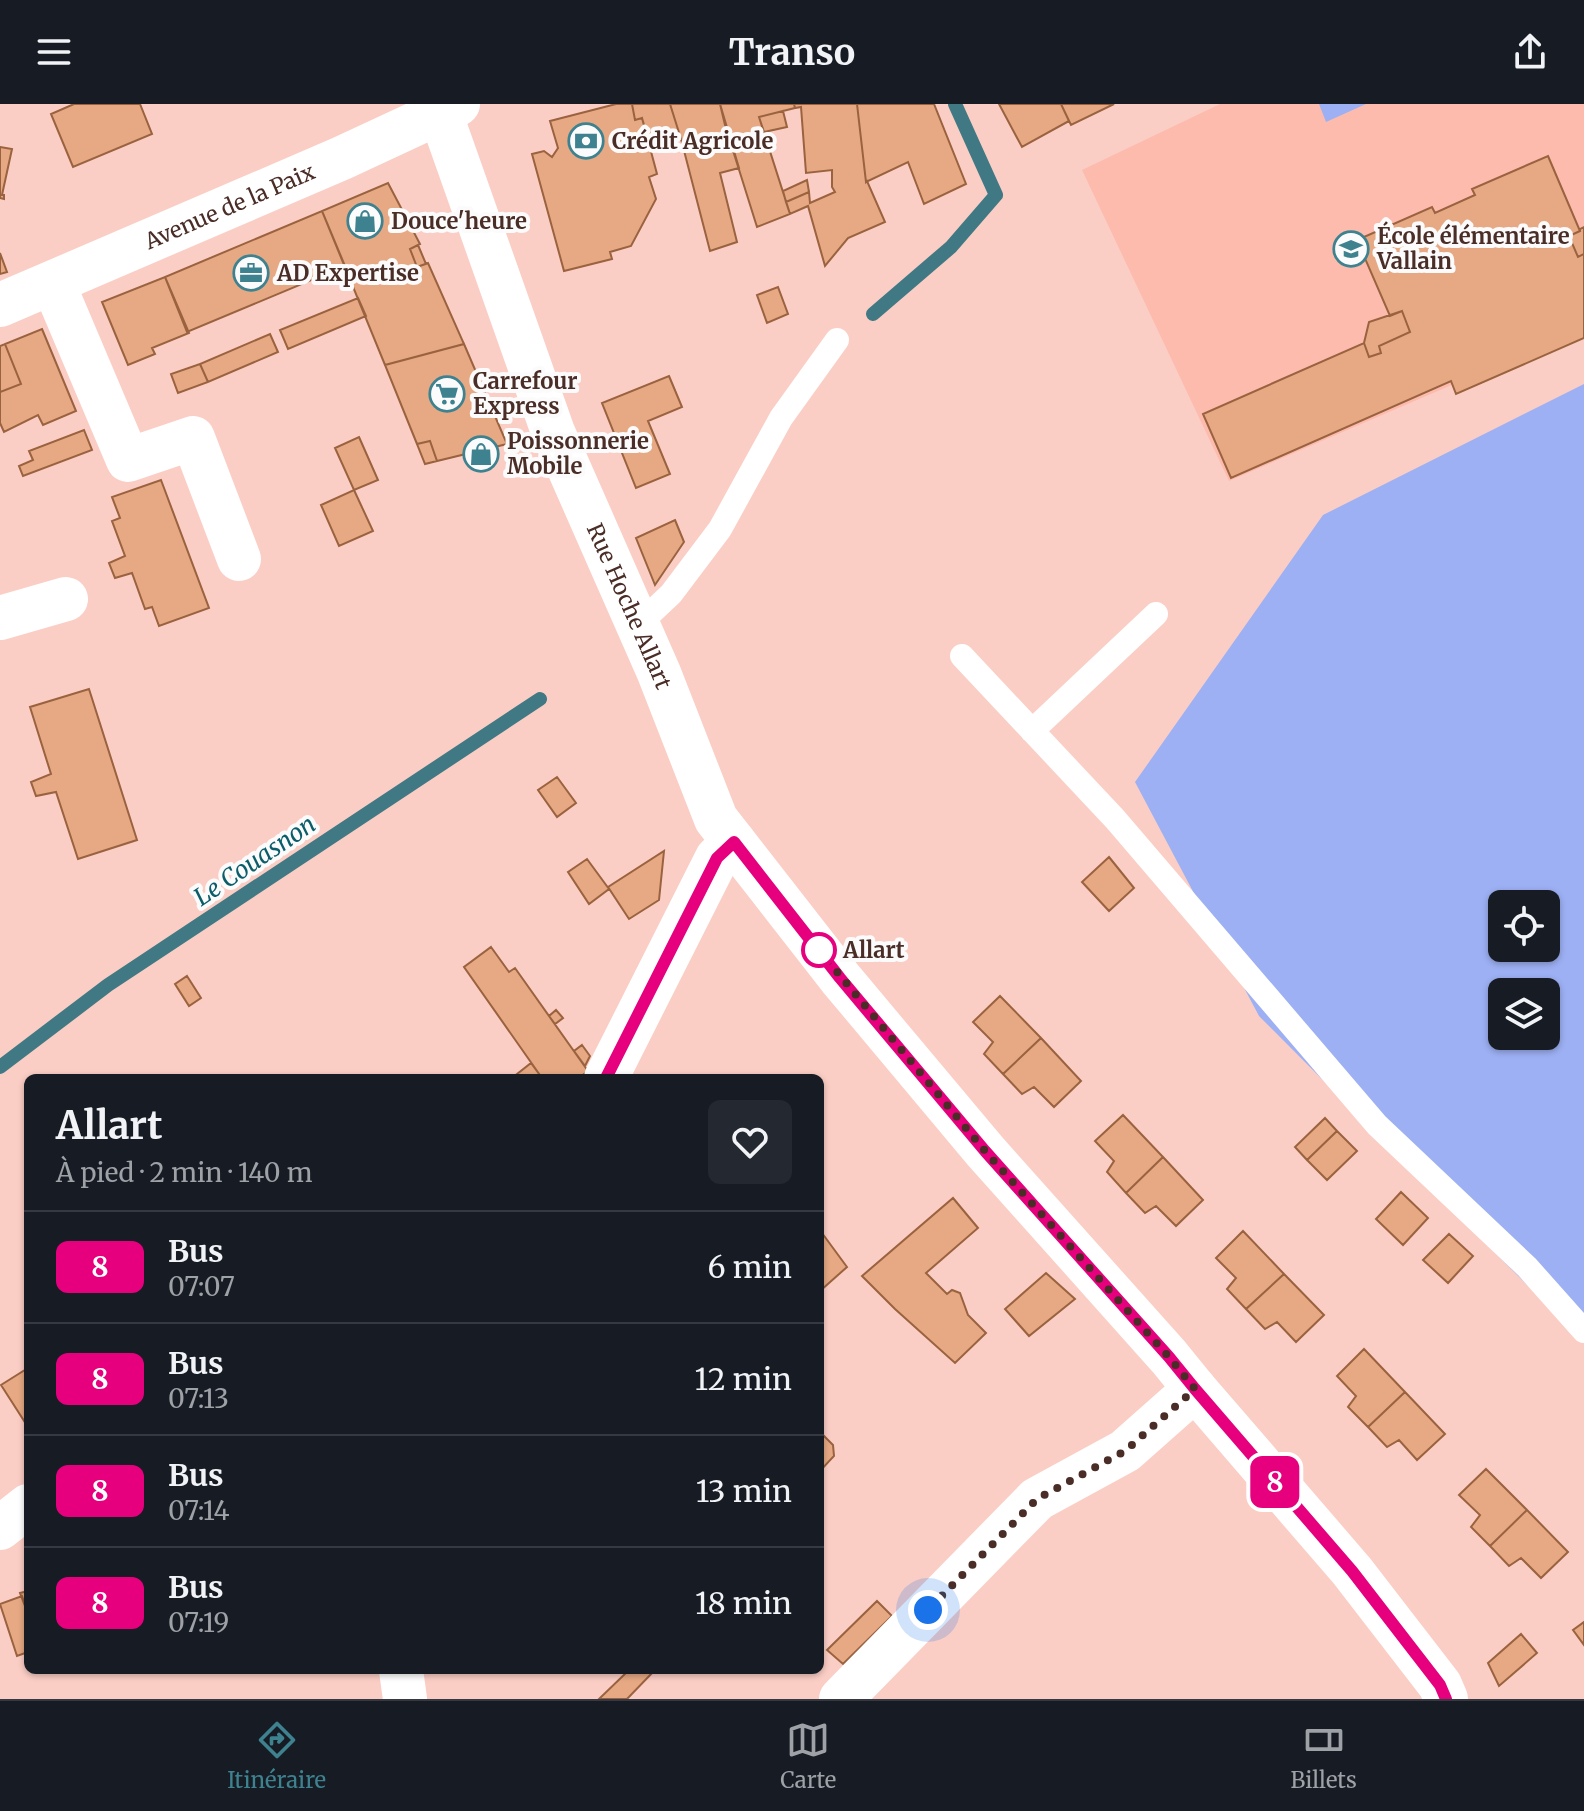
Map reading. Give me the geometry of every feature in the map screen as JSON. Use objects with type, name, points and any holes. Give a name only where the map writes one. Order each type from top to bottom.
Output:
[{"type":"street","name":"Avenue de la Paix","points":[[0,305],[342,158],[445,107]]},
{"type":"street","name":"Rue Hoche Allart","points":[[445,107],[553,432],[638,625],[716,819],[840,978],[985,1151],[1169,1357],[1352,1571],[1440,1685],[1446,1699]]},
{"type":"street","points":[[53,283],[128,460],[193,438],[239,559]]},
{"type":"street","points":[[0,618],[66,599]]},
{"type":"street","points":[[608,1074],[717,858],[734,842]]},
{"type":"street","points":[[841,1699],[1037,1499],[1125,1451],[1195,1389]]},
{"type":"street","points":[[0,1528],[24,1509]]},
{"type":"street","points":[[402,1674],[405,1699]]},
{"type":"lane","points":[[638,625],[671,594],[720,529],[781,418],[837,340]]},
{"type":"lane","points":[[1032,731],[1156,614]]},
{"type":"lane","points":[[962,656],[1126,831],[1377,1125],[1527,1267],[1584,1331]]},
{"type":"shaded area","name":"École élémentaire Vallain","points":[[1220,104],[1584,104],[1584,328],[1229,481],[1082,170]]},
{"type":"shaded area","points":[[1319,104],[1366,104],[1326,122]]},
{"type":"shaded area","points":[[1584,384],[1584,1342],[1259,1016],[1135,782],[1323,515]]},
{"type":"building","points":[[74,104],[140,104],[152,134],[73,167],[51,114]]},
{"type":"building","points":[[616,104],[632,104],[635,120],[642,118],[657,174],[649,177],[656,199],[631,246],[610,252],[612,259],[564,271],[532,154],[544,151],[552,157],[558,148],[550,121]]},
{"type":"building","points":[[632,104],[670,104],[681,139],[650,146],[642,118],[635,120]]},
{"type":"building","points":[[670,104],[720,104],[739,168],[720,173],[737,242],[710,251]]},
{"type":"building","points":[[720,104],[794,104],[795,108],[759,117],[790,214],[757,227]]},
{"type":"building","points":[[794,104],[857,104],[866,182],[885,222],[848,238],[825,266],[808,206],[790,214],[786,202],[809,192],[810,203],[835,192],[832,170],[806,173],[801,107],[795,108]]},
{"type":"building","points":[[857,104],[934,104],[966,184],[924,204],[908,162],[866,182]]},
{"type":"building","points":[[999,104],[1061,104],[1069,121],[1022,147]]},
{"type":"building","points":[[1061,104],[1114,104],[1071,125]]},
{"type":"building","points":[[783,111],[787,127],[764,132],[759,117]]},
{"type":"building","points":[[0,147],[12,149],[2,195],[4,199],[0,198]]},
{"type":"building","points":[[1548,156],[1580,231],[1569,236],[1578,257],[1584,254],[1584,338],[1456,394],[1451,381],[1231,478],[1203,414],[1364,343],[1369,357],[1381,353],[1379,346],[1410,332],[1402,311],[1390,316],[1357,240],[1432,207],[1435,213],[1475,195],[1472,189]]},
{"type":"building","points":[[807,180],[809,192],[786,202],[783,191]]},
{"type":"building","points":[[388,183],[420,244],[410,249],[417,267],[428,263],[464,344],[385,365],[322,211]]},
{"type":"building","points":[[322,211],[345,266],[187,332],[165,277]]},
{"type":"building","points":[[1584,227],[1584,254],[1578,257],[1569,236]]},
{"type":"building","points":[[418,245],[426,264],[417,267],[410,249]]},
{"type":"building","points":[[0,253],[7,272],[0,274]]},
{"type":"building","points":[[165,277],[189,333],[152,348],[155,354],[128,365],[102,302]]},
{"type":"building","points":[[778,287],[788,314],[767,323],[757,295]]},
{"type":"building","points":[[358,298],[366,316],[288,349],[280,330]]},
{"type":"building","points":[[1402,311],[1410,332],[1379,346],[1381,353],[1369,357],[1364,343],[1369,322]]},
{"type":"building","points":[[42,329],[76,411],[43,425],[38,415],[4,432],[0,423],[0,392],[21,384],[5,344]]},
{"type":"building","points":[[270,334],[278,352],[208,382],[200,364]]},
{"type":"building","points":[[5,344],[21,384],[0,392],[0,346]]},
{"type":"building","points":[[464,344],[507,444],[437,461],[430,441],[417,444],[385,365]]},
{"type":"building","points":[[200,364],[208,382],[178,393],[171,374]]},
{"type":"building","points":[[669,376],[682,407],[648,421],[670,474],[636,488],[602,403]]},
{"type":"building","points":[[84,430],[92,450],[23,476],[19,466],[33,460],[29,451]]},
{"type":"building","points":[[359,437],[378,480],[354,490],[335,448]]},
{"type":"building","points":[[430,441],[437,461],[425,464],[417,444]]},
{"type":"building","points":[[161,480],[209,608],[159,626],[152,607],[145,609],[132,573],[115,578],[109,563],[125,556],[112,521],[120,518],[112,497]]},
{"type":"building","points":[[354,490],[373,531],[339,546],[321,505]]},
{"type":"building","points":[[675,520],[684,542],[655,585],[636,538]]},
{"type":"building","points":[[89,689],[137,840],[78,859],[56,792],[36,796],[31,782],[51,774],[30,707]]},
{"type":"building","points":[[557,777],[576,803],[557,817],[538,790]]},
{"type":"building","points":[[664,851],[659,900],[629,919],[608,887]]},
{"type":"building","points":[[1109,857],[1134,888],[1109,911],[1082,882]]},
{"type":"building","points":[[587,859],[609,889],[589,904],[568,872]]},
{"type":"building","points":[[491,947],[509,972],[515,968],[588,1071],[584,1074],[539,1074],[464,967]]},
{"type":"building","points":[[187,976],[201,998],[189,1006],[175,984]]},
{"type":"building","points":[[1000,996],[1041,1038],[1003,1074],[984,1054],[993,1042],[973,1022]]},
{"type":"building","points":[[556,1010],[563,1018],[555,1024],[549,1016]]},
{"type":"building","points":[[1041,1038],[1081,1081],[1054,1107],[1034,1087],[1022,1094],[1003,1074]]},
{"type":"building","points":[[582,1045],[590,1056],[585,1066],[574,1051]]},
{"type":"building","points":[[531,1063],[539,1074],[517,1074]]},
{"type":"building","points":[[1123,1115],[1163,1157],[1126,1193],[1107,1172],[1114,1161],[1095,1141]]},
{"type":"building","points":[[1325,1118],[1337,1131],[1307,1160],[1295,1147]]},
{"type":"building","points":[[1337,1131],[1357,1151],[1327,1180],[1307,1160]]},
{"type":"building","points":[[1163,1157],[1203,1200],[1176,1226],[1156,1206],[1145,1213],[1126,1193]]},
{"type":"building","points":[[1401,1192],[1428,1218],[1403,1245],[1376,1219]]},
{"type":"building","points":[[953,1198],[978,1228],[926,1273],[947,1294],[952,1290],[960,1293],[968,1315],[986,1333],[955,1363],[862,1276]]},
{"type":"building","points":[[1243,1231],[1284,1274],[1246,1309],[1227,1289],[1236,1278],[1216,1258]]},
{"type":"building","points":[[1449,1234],[1473,1256],[1448,1283],[1423,1260]]},
{"type":"building","points":[[824,1236],[847,1267],[824,1287]]},
{"type":"building","points":[[1046,1273],[1075,1299],[1029,1336],[1005,1309]]},
{"type":"building","points":[[1284,1274],[1324,1315],[1296,1342],[1277,1322],[1265,1329],[1246,1309]]},
{"type":"building","points":[[1364,1349],[1405,1392],[1368,1427],[1348,1407],[1356,1396],[1337,1376]]},
{"type":"building","points":[[24,1371],[24,1421],[1,1385]]},
{"type":"building","points":[[1405,1392],[1445,1434],[1417,1460],[1399,1440],[1387,1447],[1368,1427]]},
{"type":"building","points":[[824,1436],[833,1445],[834,1456],[824,1467]]},
{"type":"building","points":[[1486,1469],[1527,1510],[1490,1546],[1471,1527],[1480,1515],[1459,1495]]},
{"type":"building","points":[[1527,1510],[1568,1552],[1541,1578],[1521,1558],[1509,1566],[1490,1546]]},
{"type":"building","points":[[22,1596],[24,1653],[17,1656],[0,1604]]},
{"type":"building","points":[[877,1601],[892,1616],[843,1664],[827,1650]]},
{"type":"building","points":[[1584,1622],[1584,1645],[1573,1630]]},
{"type":"building","points":[[1521,1634],[1537,1653],[1499,1686],[1488,1663]]},
{"type":"building","points":[[625,1674],[651,1674],[627,1699],[599,1699]]},
{"type":"waterway","name":"Le Couasnon","points":[[873,314],[951,247],[996,195],[955,104]]},
{"type":"waterway","name":"Le Couasnon","points":[[0,1067],[108,985],[540,699]]},
{"type":"bus line","name":"8","points":[[608,1074],[717,858],[734,842],[840,978],[985,1151],[1169,1357],[1352,1571],[1440,1685],[1446,1699]]},
{"type":"place","name":"Crédit Agricole","points":[[586,141]]},
{"type":"place","name":"Douce'heure","points":[[365,221]]},
{"type":"place","name":"École élémentaire Vallain","points":[[1351,249]]},
{"type":"place","name":"AD Expertise","points":[[251,273]]},
{"type":"place","name":"Carrefour Express","points":[[447,394]]},
{"type":"place","name":"Poissonnerie Mobile","points":[[481,454]]},
{"type":"place","name":"Allart","points":[[819,950]]},
{"type":"route","points":[[819,950],[985,1151],[1195,1389],[1125,1451],[1037,1499],[928,1610]]}]
